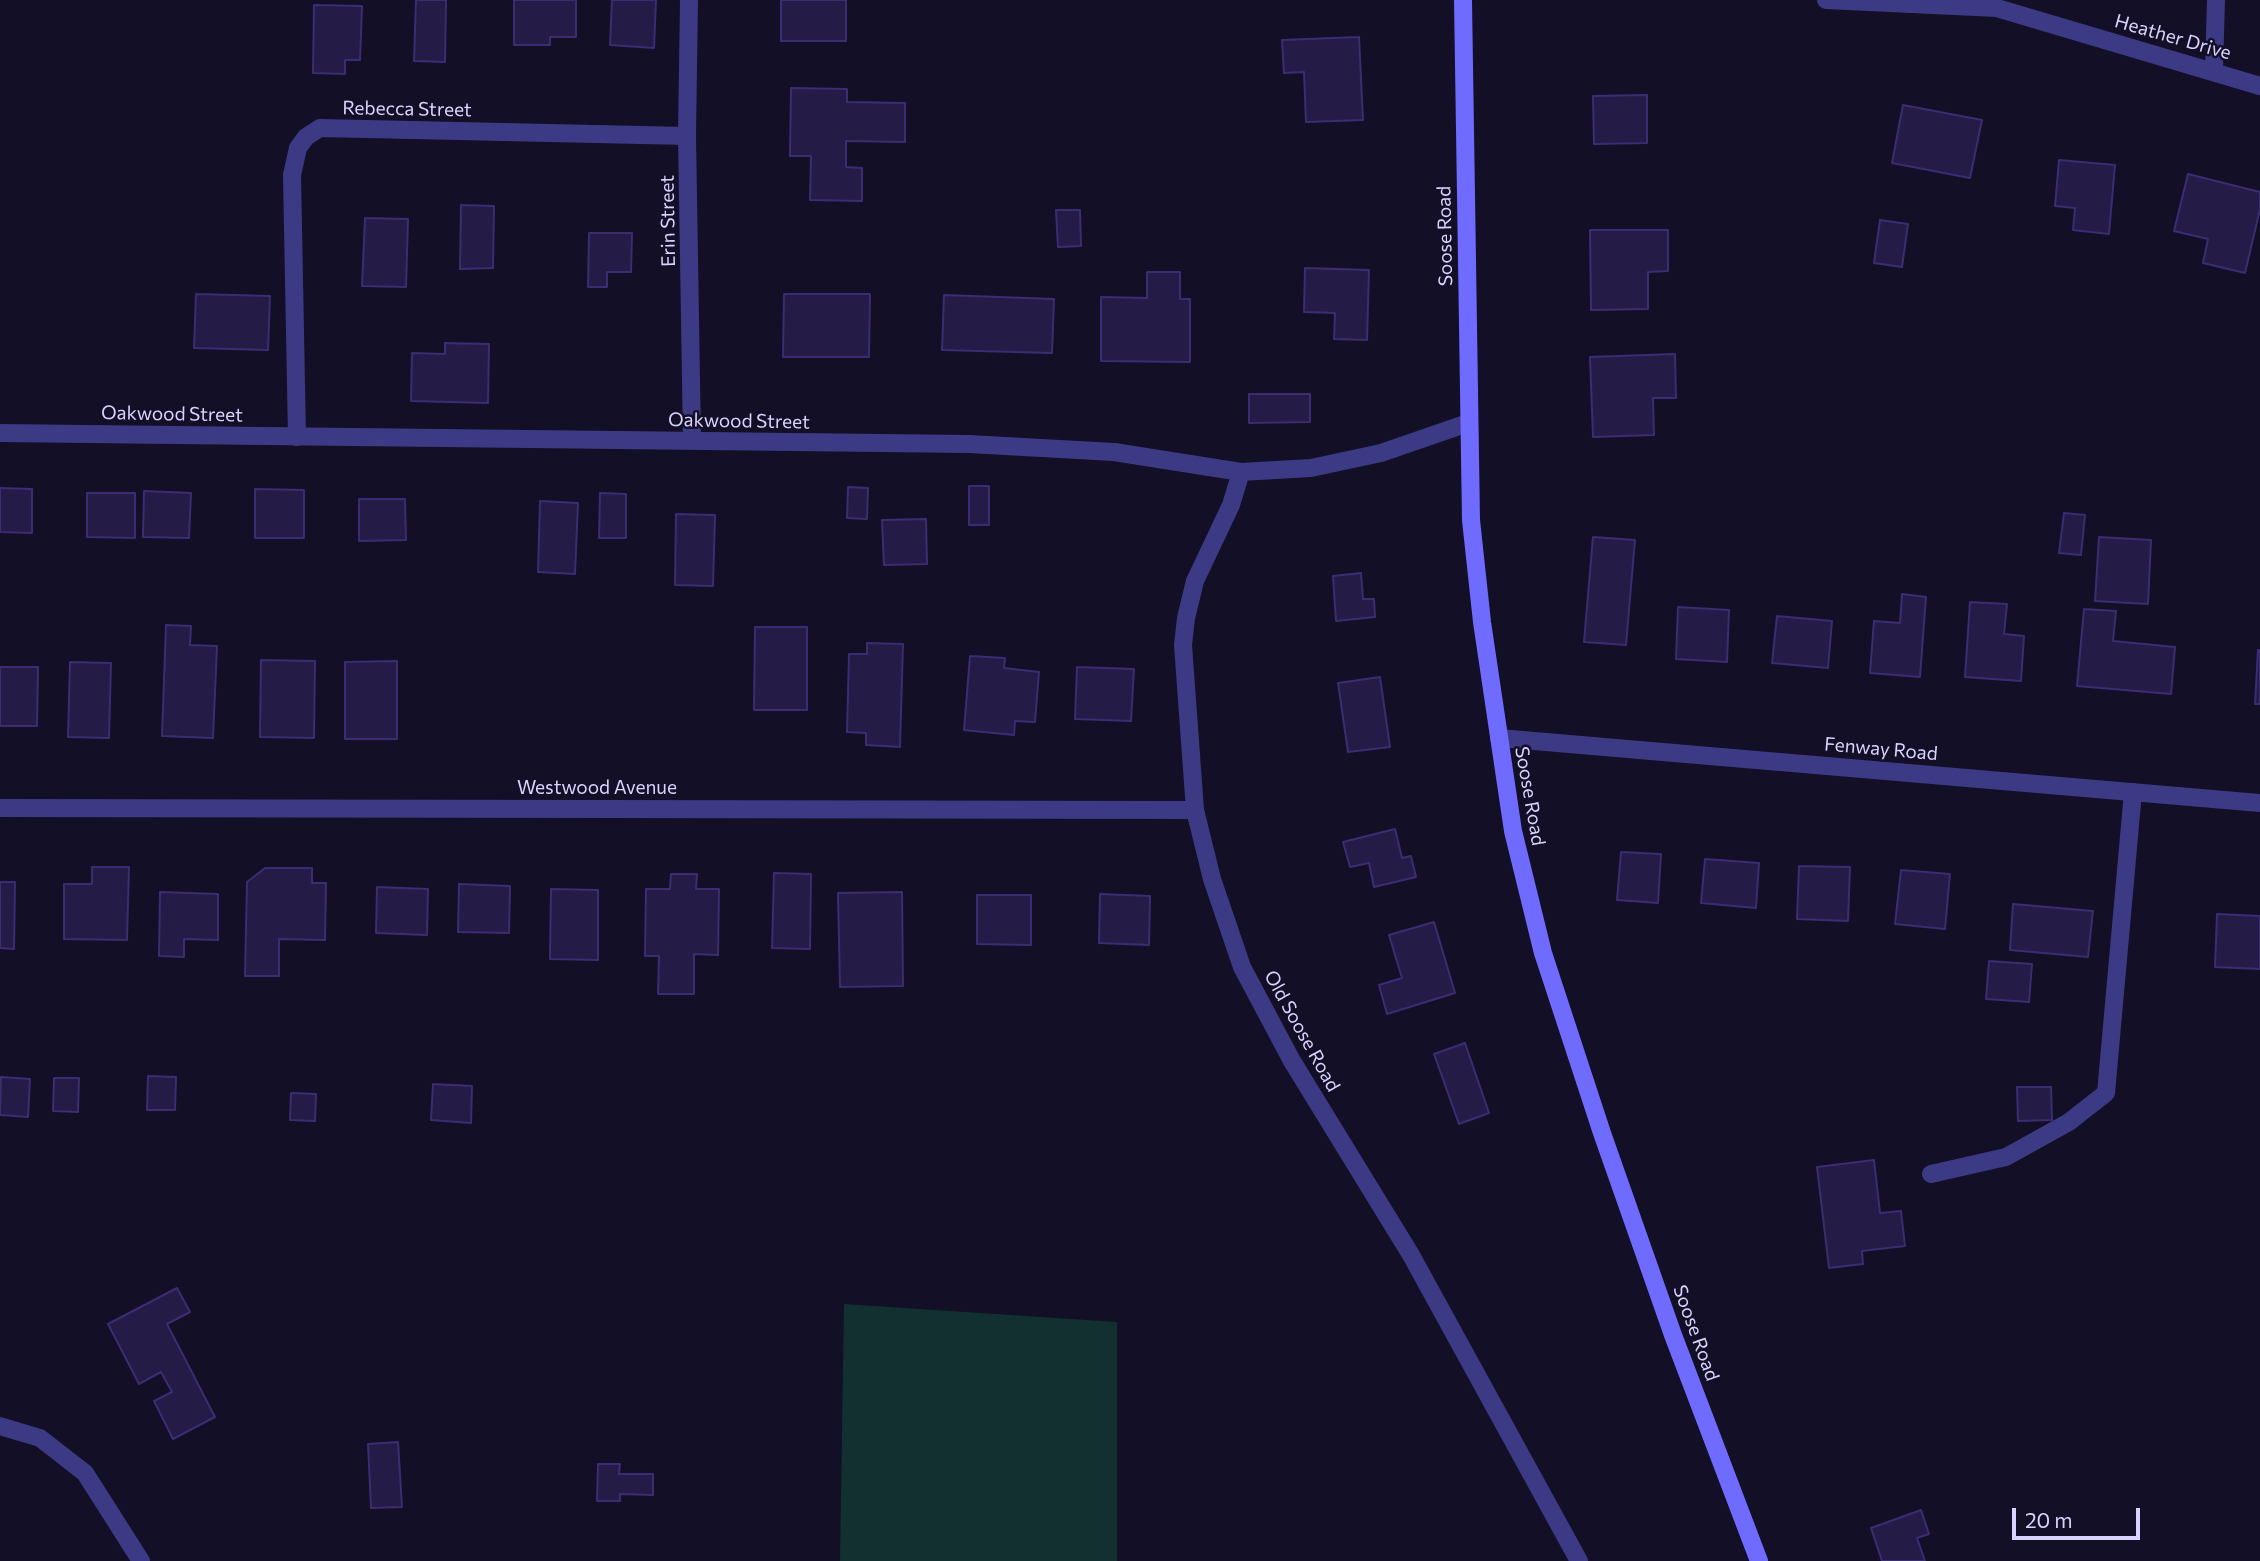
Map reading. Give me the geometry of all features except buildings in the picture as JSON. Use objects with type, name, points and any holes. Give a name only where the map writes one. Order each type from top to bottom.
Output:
[{"type":"street","name":"Erin Street","points":[[689,0],[687,136],[692,441]]},
{"type":"street","name":"Soose Road","points":[[1464,0],[1468,423],[1472,533],[1513,831],[1543,953],[1668,1322],[1759,1561]]},
{"type":"street","name":"Heather Drive","points":[[1826,0],[1997,8],[2214,70],[2260,86]]},
{"type":"street","points":[[2214,70],[2216,0]]},
{"type":"street","name":"Rebecca Street","points":[[297,437],[292,175],[298,148],[306,137],[320,128],[687,136]]},
{"type":"street","name":"Oakwood Street","points":[[0,433],[969,444],[1114,452],[1241,472],[1311,468],[1381,453],[1468,423]]},
{"type":"street","name":"Old Soose Road","points":[[1241,472],[1231,505],[1195,581],[1185,618],[1183,645],[1195,810],[1212,879],[1242,967],[1292,1061],[1411,1255],[1579,1561]]},
{"type":"street","name":"Fenway Road","points":[[1499,738],[2260,803]]},
{"type":"street","points":[[1931,1174],[2006,1157],[2069,1122],[2106,1093],[2133,792]]},
{"type":"street","name":"Westwood Avenue","points":[[0,808],[1195,810]]},
{"type":"street","points":[[0,1426],[40,1438],[85,1474],[141,1561]]},
{"type":"green space","points":[[844,1304],[1117,1322],[1117,1561],[840,1561]]}]
